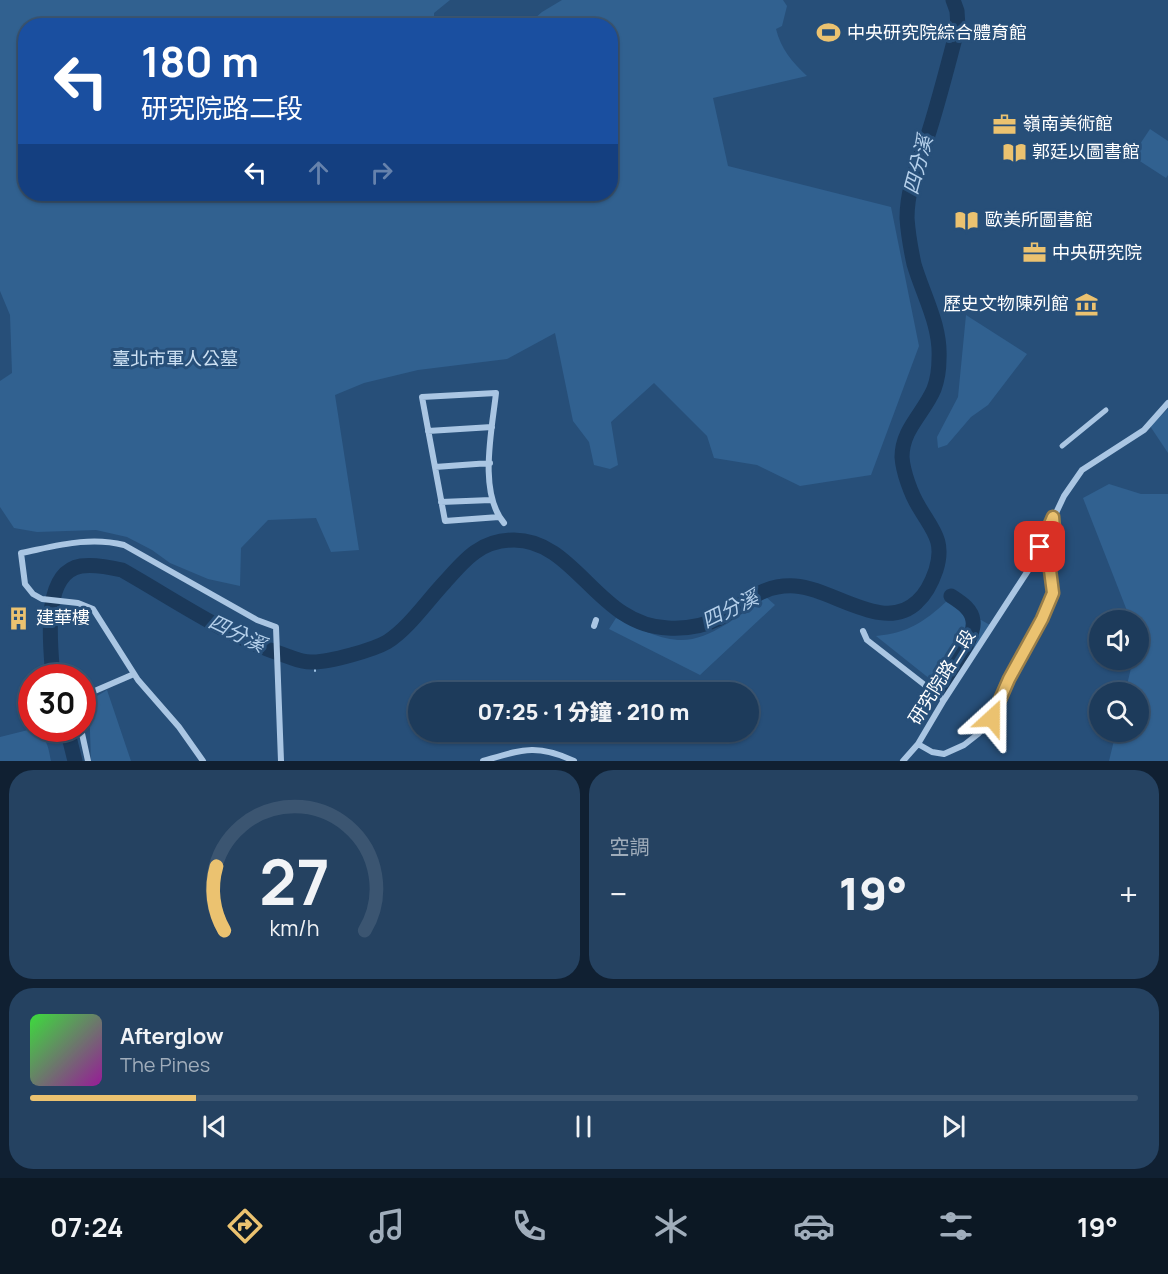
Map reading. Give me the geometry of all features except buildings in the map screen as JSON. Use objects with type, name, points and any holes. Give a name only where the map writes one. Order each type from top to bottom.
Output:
[{"type":"street","points":[[496,393],[490,463],[491,500],[501,520],[444,521],[428,431],[422,397],[496,393]]},
{"type":"street","name":"研究院路二段","points":[[1053,517],[1055,540],[1050,570],[1053,593],[1042,619],[1009,679],[992,718],[971,740],[944,754],[932,752],[918,744],[1031,566],[1053,517],[1064,496],[1082,469],[1144,430],[1168,403]]},
{"type":"street","points":[[1062,446],[1106,410]]},
{"type":"street","points":[[428,431],[492,426]]},
{"type":"street","points":[[435,467],[490,463]]},
{"type":"street","points":[[441,502],[491,500]]},
{"type":"street","points":[[203,761],[179,727],[134,674],[93,609],[78,603],[45,599],[33,594],[26,584],[21,553],[88,540],[124,545],[257,620],[276,627],[281,761]]},
{"type":"street","points":[[863,631],[867,640],[944,700]]},
{"type":"street","points":[[96,691],[134,674]]},
{"type":"street","points":[[84,742],[88,761]]},
{"type":"street","points":[[903,761],[918,744]]},
{"type":"street","points":[[483,761],[523,749],[543,749],[574,761]]},
{"type":"green space","name":"臺北市軍人公墓","points":[[0,0],[450,0],[434,13],[434,18],[18,18],[18,201],[618,201],[618,18],[535,18],[562,0],[783,0],[787,6],[782,26],[776,29],[778,36],[788,55],[807,76],[713,98],[728,166],[891,207],[919,346],[871,475],[800,486],[757,465],[714,458],[707,436],[654,383],[611,422],[618,465],[610,469],[594,465],[589,442],[573,421],[555,333],[507,359],[418,370],[364,383],[335,395],[359,550],[331,552],[316,518],[268,520],[241,548],[240,586],[208,579],[170,563],[152,550],[127,537],[96,530],[37,532],[14,528],[0,507],[0,381],[12,373],[10,315],[0,291]]},
{"type":"green space","points":[[1150,129],[1168,141],[1168,175],[1166,178],[1132,156]]},
{"type":"green space","points":[[966,315],[1027,354],[988,405],[971,417],[947,445],[938,448],[937,437],[958,397]]},
{"type":"green space","points":[[1168,409],[1168,453],[1150,426]]},
{"type":"green space","points":[[1109,484],[1141,494],[1168,494],[1168,761],[1109,761],[1114,742],[1149,742],[1149,682],[1128,682],[1131,670],[1149,670],[1149,610],[1127,610],[1083,498]]},
{"type":"green space","points":[[766,597],[775,605],[700,675],[609,629],[616,618],[662,637],[678,640],[690,639],[725,625]]},
{"type":"green space","points":[[947,601],[990,625],[945,691],[876,636],[897,632],[915,625]]},
{"type":"green space","points":[[107,690],[131,761],[91,761],[90,742],[96,742],[96,697]]},
{"type":"green space","points":[[18,732],[18,742],[45,742],[51,761],[0,761],[0,737]]},
{"type":"waterway","name":"四分溪","points":[[52,664],[51,614],[59,582],[68,572],[86,565],[122,570],[201,617],[242,638],[294,659],[309,662],[351,655],[387,642],[410,622],[467,559],[483,547],[502,541],[514,540],[536,544],[554,553],[623,613],[644,624],[668,628],[708,623],[763,591],[783,586],[810,589],[874,612],[904,611],[917,602],[933,579],[939,551],[933,530],[910,489],[902,457],[909,430],[930,398],[935,386],[939,366],[939,346],[934,322],[914,264],[908,230],[907,207],[958,27],[957,11],[953,0]]},
{"type":"waterway","points":[[943,686],[967,644],[973,628],[970,613],[965,606],[951,596]]},
{"type":"waterway","points":[[315,663],[315,671]]},
{"type":"waterway","name":"四分溪","points":[[70,742],[75,761]]},
{"type":"place","name":"中央研究院綜合體育館","points":[[829,33]]},
{"type":"place","name":"嶺南美術館","points":[[1005,124]]},
{"type":"place","name":"郭廷以圖書館","points":[[1014,152]]},
{"type":"place","name":"歐美所圖書館","points":[[967,220]]},
{"type":"place","name":"中央研究院","points":[[1034,253]]},
{"type":"place","name":"歷史文物陳列館","points":[[1087,304]]},
{"type":"place","name":"建華樓","points":[[18,618]]},
{"type":"route","points":[[992,718],[1009,679],[1042,619],[1053,593],[1050,570],[1055,540],[1053,517],[1040,547]]}]
